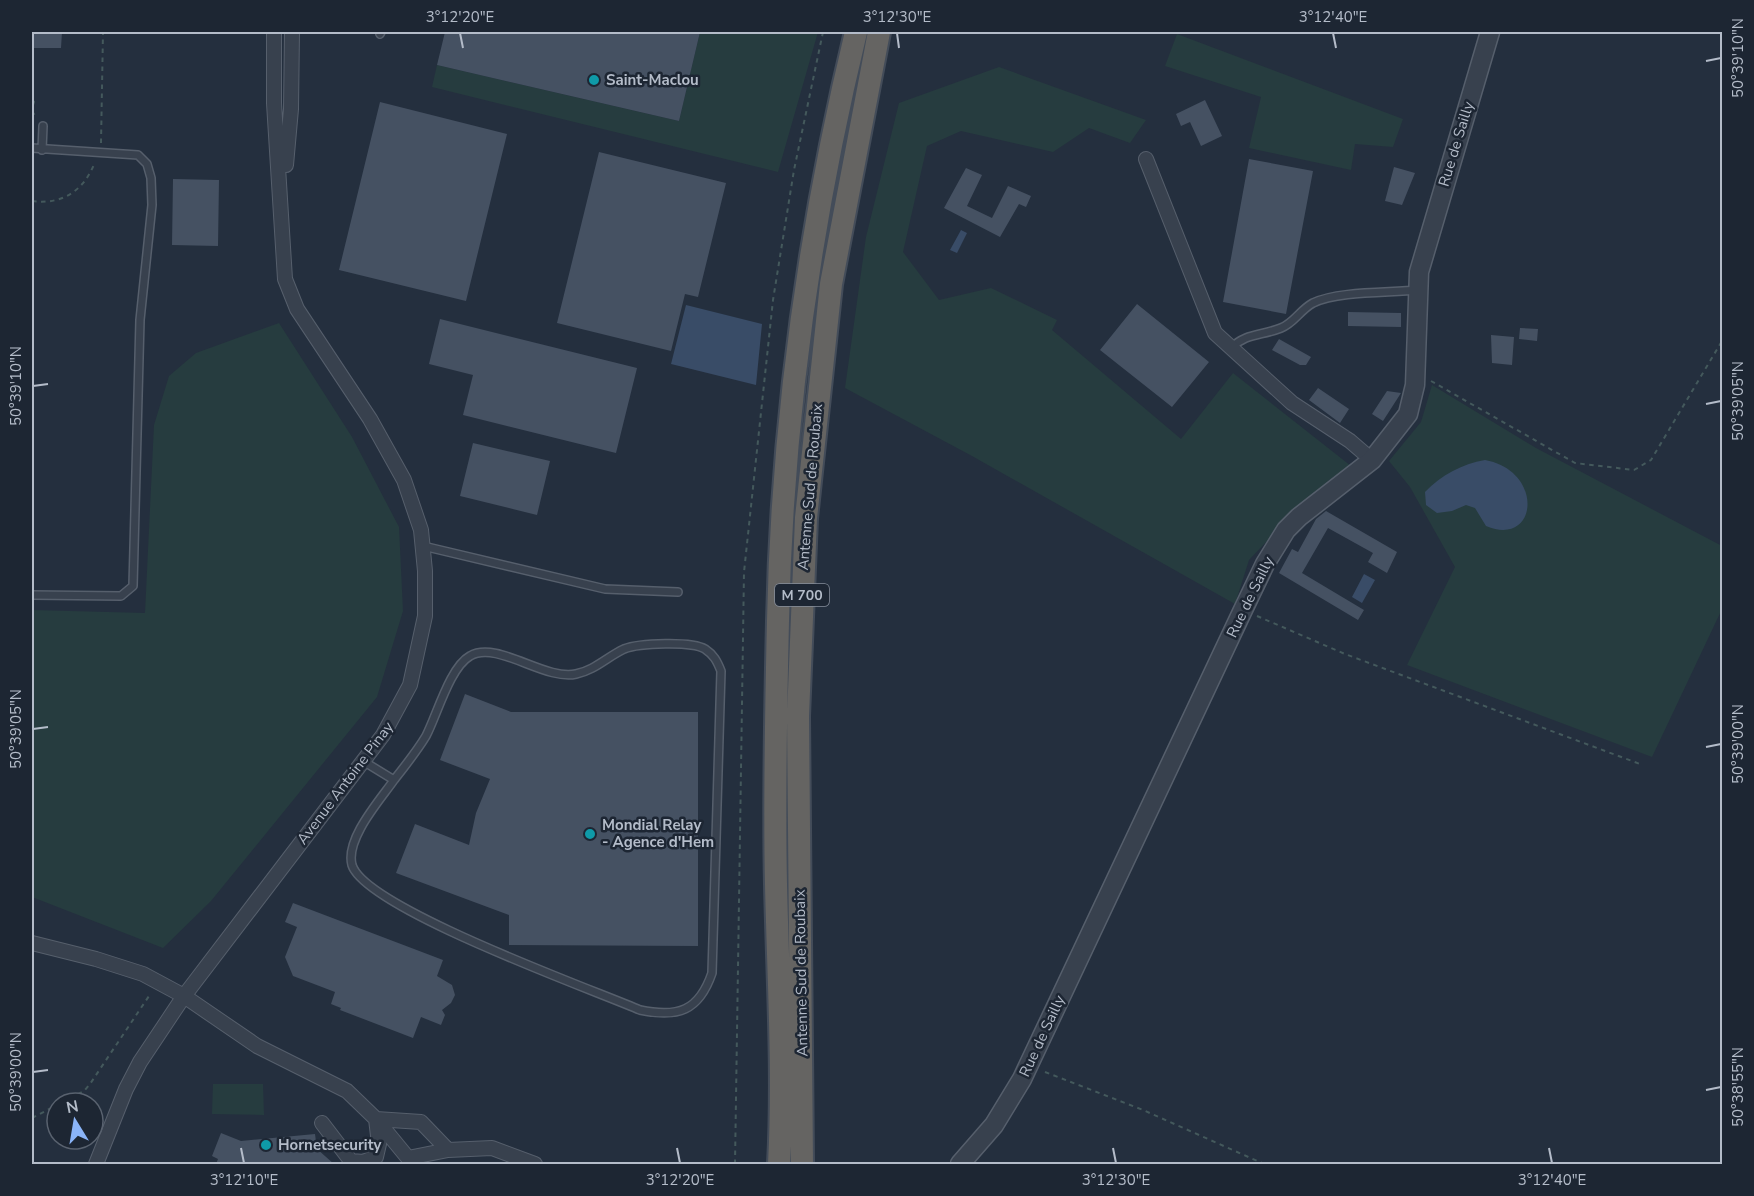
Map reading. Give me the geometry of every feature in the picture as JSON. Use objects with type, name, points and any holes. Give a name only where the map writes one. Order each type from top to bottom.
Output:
[{"type":"highway","name":"Antenne Sud de Roubaix","points":[[779,1164],[780,1014],[776,881],[778,618],[781,545],[806,300],[830,160],[856,32]]},
{"type":"highway","name":"Antenne Sud de Roubaix","points":[[802,1164],[798,716],[806,518],[831,284],[879,32]]},
{"type":"street","name":"Avenue Antoine Pinay","points":[[96,1164],[126,1089],[140,1062],[184,996],[383,735],[402,703],[417,661],[425,616],[423,546],[410,495],[385,444],[292,299],[282,261],[282,203],[274,103],[274,32]]},
{"type":"street","name":"Avenue Antoine Pinay","points":[[282,203],[291,120],[292,32]]},
{"type":"street","name":"Rue de Sailly","points":[[960,1164],[994,1125],[1028,1066],[1265,564],[1286,531],[1299,517],[1372,460],[1408,414],[1416,372],[1419,272],[1435,211],[1490,32]]},
{"type":"street","points":[[1146,159],[1215,333],[1292,403],[1350,441],[1372,460]]},
{"type":"street","points":[[32,943],[128,968],[184,996],[257,1046],[347,1091],[376,1119],[408,1158],[448,1150],[492,1148],[535,1164]]},
{"type":"street","points":[[322,1123],[351,1161],[363,1162],[376,1157],[379,1144],[376,1119]]},
{"type":"street","points":[[376,1119],[421,1122],[448,1150]]},
{"type":"lane","points":[[42,150],[43,126]]},
{"type":"lane","points":[[32,148],[138,155],[147,164],[151,178],[152,205],[142,284],[138,364],[133,586],[121,596],[32,595]]},
{"type":"lane","points":[[1231,348],[1241,338],[1269,333],[1290,324],[1312,304],[1320,301],[1338,296],[1418,290]]},
{"type":"lane","points":[[423,546],[605,589],[678,592]]},
{"type":"lane","points":[[691,644],[703,648],[717,659],[721,671],[712,973],[698,1002],[677,1012],[662,1014],[640,1010],[422,919],[362,880],[352,864],[353,845],[394,780],[425,736],[458,668],[471,655],[490,653],[568,676],[590,670],[625,649],[636,646],[691,644]]},
{"type":"lane","points":[[363,761],[394,780]]},
{"type":"path","points":[[32,201],[62,200],[74,193],[87,179],[99,153],[102,142],[103,32]]},
{"type":"path","points":[[735,1164],[744,572],[773,300],[794,170],[824,32]]},
{"type":"path","points":[[32,92],[34,102],[32,108]]},
{"type":"path","points":[[1416,372],[1575,463],[1634,470],[1651,460],[1704,377],[1722,341]]},
{"type":"path","points":[[1242,610],[1345,654],[1640,764]]},
{"type":"path","points":[[84,1091],[149,994],[168,988]]},
{"type":"path","points":[[1028,1066],[1143,1110],[1263,1164]]},
{"type":"green space","points":[[700,32],[818,32],[778,172],[432,87],[437,65],[679,121]]},
{"type":"green space","points":[[1177,34],[1403,119],[1393,147],[1355,144],[1351,170],[1249,148],[1261,97],[1165,66]]},
{"type":"green space","points":[[999,67],[1146,120],[1130,143],[1089,128],[1053,152],[961,131],[927,146],[903,252],[939,300],[991,288],[1057,320],[1052,330],[1181,439],[1233,373],[1351,466],[1328,481],[1305,501],[1249,560],[1235,604],[972,456],[845,388],[866,237],[899,103]]},
{"type":"green space","points":[[279,323],[352,437],[399,527],[403,611],[377,697],[211,901],[163,948],[32,897],[32,610],[145,613],[154,425],[169,376],[196,353]]},
{"type":"green space","points":[[1432,385],[1536,448],[1722,546],[1722,609],[1652,757],[1407,665],[1455,567],[1410,487],[1389,461],[1421,422]]},
{"type":"green space","points":[[213,1084],[263,1084],[264,1115],[212,1114]]},
{"type":"water","points":[[961,230],[967,233],[957,253],[950,250]]},
{"type":"water","points":[[686,305],[762,324],[756,385],[671,364]]},
{"type":"water","points":[[1485,460],[1504,467],[1518,478],[1525,492],[1528,505],[1524,518],[1516,527],[1503,530],[1486,526],[1475,508],[1466,505],[1452,511],[1437,513],[1426,505],[1425,492],[1438,480],[1460,467]]},
{"type":"water","points":[[1364,574],[1375,580],[1362,603],[1352,597]]},
{"type":"building","points":[[32,32],[62,32],[61,48],[32,48]]},
{"type":"building","name":"Saint-Maclou","points":[[445,32],[700,32],[679,121],[437,65]]},
{"type":"building","points":[[1205,100],[1222,136],[1201,146],[1190,122],[1181,126],[1176,114]]},
{"type":"building","points":[[380,102],[507,134],[466,301],[339,270]]},
{"type":"building","points":[[599,152],[726,183],[698,297],[685,294],[671,351],[557,323]]},
{"type":"building","points":[[1249,159],[1313,171],[1286,314],[1223,302]]},
{"type":"building","points":[[1394,167],[1415,173],[1402,205],[1385,201]]},
{"type":"building","points":[[966,168],[982,175],[967,206],[992,218],[1008,186],[1031,196],[1026,207],[1019,204],[1000,237],[944,208]]},
{"type":"building","points":[[173,179],[219,180],[218,246],[172,245]]},
{"type":"building","points":[[1137,304],[1209,362],[1172,407],[1100,350]]},
{"type":"building","points":[[1348,312],[1401,313],[1401,327],[1348,326]]},
{"type":"building","points":[[440,319],[637,368],[616,453],[463,415],[473,375],[429,364]]},
{"type":"building","points":[[1520,328],[1538,329],[1537,341],[1519,339]]},
{"type":"building","points":[[1491,335],[1514,337],[1512,365],[1492,363]]},
{"type":"building","points":[[1279,339],[1311,357],[1306,365],[1300,365],[1272,350]]},
{"type":"building","points":[[1318,388],[1349,409],[1340,423],[1309,400]]},
{"type":"building","points":[[1387,391],[1401,393],[1383,421],[1372,414]]},
{"type":"building","points":[[473,443],[550,461],[537,515],[460,496]]},
{"type":"building","points":[[1326,511],[1397,552],[1387,573],[1368,562],[1373,553],[1328,528],[1302,573],[1364,610],[1358,620],[1279,573],[1292,549],[1298,552],[1316,519]]},
{"type":"building","name":"Mondial Relay - Agence d'Hem","points":[[465,694],[511,712],[698,712],[698,946],[509,945],[509,915],[396,873],[415,824],[469,845],[476,813],[490,779],[440,760]]},
{"type":"building","points":[[293,903],[443,960],[437,976],[452,985],[455,995],[451,1003],[442,1010],[445,1015],[441,1025],[421,1017],[413,1038],[340,1010],[341,1008],[331,1004],[335,992],[293,976],[285,957],[297,927],[285,922]]},
{"type":"building","name":"Hornetsecurity","points":[[221,1133],[241,1141],[315,1134],[317,1149],[334,1164],[216,1164],[218,1159],[212,1156]]},
{"type":"place","name":"Saint-Maclou","points":[[594,80]]},
{"type":"place","name":"Mondial Relay - Agence d'Hem","points":[[590,834]]},
{"type":"place","name":"Hornetsecurity","points":[[266,1145]]}]
